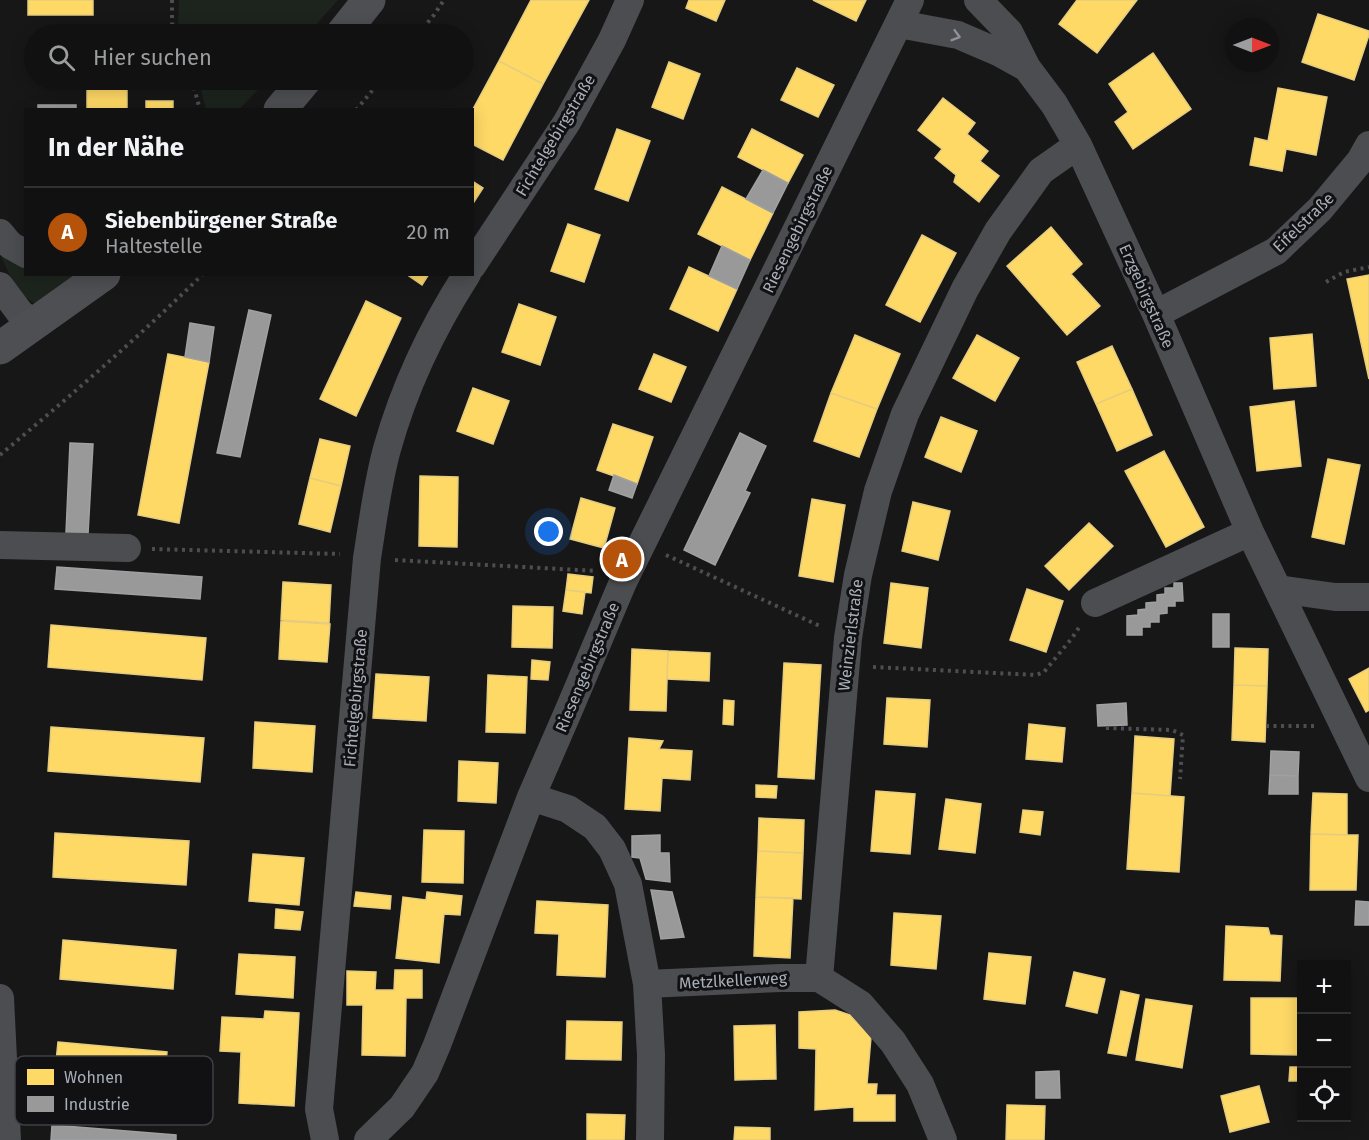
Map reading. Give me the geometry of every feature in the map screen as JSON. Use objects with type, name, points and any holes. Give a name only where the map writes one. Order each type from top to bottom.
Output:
[{"type":"main road","points":[[350,24],[369,0]]},
{"type":"main road","points":[[282,108],[297,90]]},
{"type":"main road","points":[[0,348],[101,276]]},
{"type":"street","name":"Fichtelgebirgstraße","points":[[474,263],[567,122],[612,40],[630,0]]},
{"type":"street","name":"Erzgebirgstraße","points":[[978,0],[1010,32],[1027,68],[1054,104],[1078,145],[1156,314],[1250,532],[1369,778]]},
{"type":"street","name":"Erzgebirgstraße","points":[[904,12],[999,53],[1027,68]]},
{"type":"street","name":"Riesengebirgstraße","points":[[368,1140],[402,1107],[425,1073],[531,797],[623,582],[904,12]]},
{"type":"street","name":"Weinzierlstraße","points":[[819,978],[848,638],[858,575],[876,502],[905,414],[965,289],[998,231],[1041,171],[1078,145]]},
{"type":"street","name":"Eifelstraße","points":[[1156,314],[1276,251],[1320,209],[1360,161],[1369,145]]},
{"type":"street","points":[[0,233],[10,245],[24,253]]},
{"type":"street","name":"Fichtelgebirgstraße","points":[[325,1140],[319,1109],[368,558],[376,493],[387,449],[408,387],[432,337],[466,276]]},
{"type":"street","points":[[0,286],[20,313],[34,324]]},
{"type":"street","points":[[1095,603],[1250,532]]},
{"type":"street","points":[[0,545],[127,548]]},
{"type":"street","points":[[1278,589],[1335,597],[1369,597]]},
{"type":"street","points":[[531,797],[568,809],[596,827],[612,849],[628,884],[647,984],[651,1055],[650,1140]]},
{"type":"street","points":[[819,978],[860,1004],[893,1042],[920,1084],[943,1140]]},
{"type":"street","name":"Metzlkellerweg","points":[[647,984],[819,978]]},
{"type":"street","points":[[0,998],[7,1140]]},
{"type":"path","points":[[172,0],[172,24]]},
{"type":"path","points":[[426,24],[444,0]]},
{"type":"path","points":[[195,90],[199,108]]},
{"type":"path","points":[[358,108],[373,90]]},
{"type":"path","points":[[1326,282],[1344,272],[1369,267]]},
{"type":"path","points":[[0,455],[70,397],[161,315],[200,276]]},
{"type":"path","points":[[641,544],[848,638]]},
{"type":"path","points":[[845,667],[1036,675],[1044,672],[1095,603]]},
{"type":"path","points":[[1266,726],[1320,726],[1337,712]]},
{"type":"path","points":[[1106,728],[1172,730],[1183,735],[1180,779]]},
{"type":"shaded area","points":[[179,0],[338,0],[317,24],[178,23]]},
{"type":"shaded area","points":[[201,90],[258,90],[241,108],[206,108]]},
{"type":"shaded area","points":[[0,254],[24,264],[24,276],[74,276],[37,305],[22,295]]},
{"type":"building: Wohnen","points":[[28,0],[93,0],[93,15],[28,15]]},
{"type":"building: Wohnen","points":[[531,0],[589,0],[543,84],[499,61]]},
{"type":"building: Wohnen","points":[[689,0],[725,0],[716,21],[686,8]]},
{"type":"building: Wohnen","points":[[813,0],[866,0],[856,21]]},
{"type":"building: Wohnen","points":[[1077,0],[1137,0],[1097,53],[1059,24]]},
{"type":"building: Wohnen","points":[[1318,14],[1369,31],[1354,80],[1302,62]]},
{"type":"building: Wohnen","points":[[1153,53],[1191,109],[1133,149],[1115,122],[1128,112],[1109,84]]},
{"type":"building: Wohnen","points":[[499,61],[543,84],[503,160],[474,145],[474,108]]},
{"type":"building: Wohnen","points":[[669,62],[700,74],[683,119],[652,107]]},
{"type":"building: Wohnen","points":[[797,68],[834,85],[818,117],[781,100]]},
{"type":"building: Wohnen","points":[[1278,88],[1327,97],[1316,155],[1286,149],[1282,171],[1250,165],[1255,138],[1268,141]]},
{"type":"building: Wohnen","points":[[87,90],[127,90],[127,108],[87,108]]},
{"type":"building: Wohnen","points":[[943,98],[975,123],[967,134],[988,151],[980,161],[999,176],[979,202],[954,182],[956,175],[935,158],[942,149],[918,130]]},
{"type":"building: Wohnen","points":[[146,101],[173,101],[173,108],[146,108]]},
{"type":"building: Wohnen","points":[[617,129],[650,141],[628,201],[595,189]]},
{"type":"building: Wohnen","points":[[752,129],[803,155],[788,183],[738,157]]},
{"type":"building: Wohnen","points":[[474,182],[483,188],[474,202]]},
{"type":"building: Wohnen","points":[[722,187],[773,213],[750,260],[698,234]]},
{"type":"building: Wohnen","points":[[568,224],[600,235],[584,282],[551,271]]},
{"type":"building: Wohnen","points":[[1051,227],[1082,264],[1071,274],[1100,306],[1067,335],[1007,266]]},
{"type":"building: Wohnen","points":[[922,235],[956,253],[920,322],[886,305]]},
{"type":"building: Wohnen","points":[[689,267],[737,289],[718,331],[670,309]]},
{"type":"building: Wohnen","points":[[1369,275],[1369,379],[1347,279]]},
{"type":"building: Wohnen","points":[[409,276],[428,276],[422,285]]},
{"type":"building: Wohnen","points":[[366,301],[401,318],[356,416],[320,399]]},
{"type":"building: Wohnen","points":[[519,304],[556,317],[540,365],[502,352]]},
{"type":"building: Wohnen","points":[[1312,334],[1316,386],[1274,389],[1270,338]]},
{"type":"building: Wohnen","points":[[855,335],[900,354],[877,409],[831,393]]},
{"type":"building: Wohnen","points":[[977,335],[1019,358],[995,401],[953,378]]},
{"type":"building: Wohnen","points":[[1112,346],[1132,389],[1096,404],[1077,362]]},
{"type":"building: Wohnen","points":[[168,354],[209,362],[179,523],[138,515]]},
{"type":"building: Wohnen","points":[[654,354],[686,367],[671,402],[639,389]]},
{"type":"building: Wohnen","points":[[473,388],[509,401],[493,444],[457,431]]},
{"type":"building: Wohnen","points":[[1132,389],[1152,435],[1117,451],[1096,404]]},
{"type":"building: Wohnen","points":[[831,393],[877,409],[859,457],[814,441]]},
{"type":"building: Wohnen","points":[[1294,401],[1301,466],[1257,471],[1250,407]]},
{"type":"building: Wohnen","points":[[941,417],[977,431],[961,472],[925,457]]},
{"type":"building: Wohnen","points":[[613,424],[653,437],[637,484],[597,470]]},
{"type":"building: Wohnen","points":[[320,439],[350,446],[341,486],[310,478]]},
{"type":"building: Wohnen","points":[[1164,451],[1204,527],[1166,547],[1125,471]]},
{"type":"building: Wohnen","points":[[1328,459],[1360,465],[1344,544],[1312,537]]},
{"type":"building: Wohnen","points":[[420,476],[458,477],[457,547],[419,546]]},
{"type":"building: Wohnen","points":[[310,478],[341,486],[330,532],[299,524]]},
{"type":"building: Wohnen","points":[[581,498],[615,508],[604,548],[570,539]]},
{"type":"building: Wohnen","points":[[812,499],[845,505],[833,582],[799,576]]},
{"type":"building: Wohnen","points":[[913,502],[950,511],[938,560],[902,551]]},
{"type":"building: Wohnen","points":[[1089,523],[1113,546],[1069,590],[1045,566]]},
{"type":"building: Wohnen","points":[[568,574],[593,577],[591,593],[566,590]]},
{"type":"building: Wohnen","points":[[283,582],[331,585],[329,623],[281,620]]},
{"type":"building: Wohnen","points":[[891,583],[928,588],[921,648],[884,643]]},
{"type":"building: Wohnen","points":[[1027,589],[1063,601],[1046,652],[1010,640]]},
{"type":"building: Wohnen","points":[[566,590],[585,592],[582,614],[563,611]]},
{"type":"building: Wohnen","points":[[513,606],[553,607],[552,648],[512,647]]},
{"type":"building: Wohnen","points":[[281,621],[330,624],[327,662],[279,659]]},
{"type":"building: Wohnen","points":[[51,625],[206,638],[202,680],[48,667]]},
{"type":"building: Wohnen","points":[[1235,648],[1268,649],[1267,686],[1234,685]]},
{"type":"building: Wohnen","points":[[632,649],[668,651],[666,711],[630,710]]},
{"type":"building: Wohnen","points":[[668,651],[710,653],[709,681],[667,679]]},
{"type":"building: Wohnen","points":[[532,660],[550,662],[548,680],[531,679]]},
{"type":"building: Wohnen","points":[[784,663],[821,665],[814,779],[778,777]]},
{"type":"building: Wohnen","points":[[1369,668],[1369,710],[1366,712],[1349,679]]},
{"type":"building: Wohnen","points":[[376,674],[429,677],[426,721],[373,718]]},
{"type":"building: Wohnen","points":[[488,675],[527,677],[525,733],[486,732]]},
{"type":"building: Wohnen","points":[[1234,685],[1267,686],[1265,742],[1232,740]]},
{"type":"building: Wohnen","points":[[887,698],[930,700],[927,747],[884,744]]},
{"type":"building: Wohnen","points":[[724,700],[734,701],[733,725],[723,724]]},
{"type":"building: Wohnen","points":[[255,722],[315,726],[312,772],[253,768]]},
{"type":"building: Wohnen","points":[[1029,724],[1065,728],[1062,762],[1026,759]]},
{"type":"building: Wohnen","points":[[51,727],[204,738],[200,782],[48,771]]},
{"type":"building: Wohnen","points":[[1135,736],[1174,739],[1170,796],[1132,793]]},
{"type":"building: Wohnen","points":[[629,738],[663,741],[659,749],[692,751],[690,780],[662,778],[660,811],[625,809]]},
{"type":"building: Wohnen","points":[[459,761],[498,763],[496,803],[458,801]]},
{"type":"building: Wohnen","points":[[756,785],[777,786],[776,798],[756,797]]},
{"type":"building: Wohnen","points":[[876,791],[915,794],[910,854],[871,851]]},
{"type":"building: Wohnen","points":[[1132,793],[1184,797],[1179,872],[1127,869]]},
{"type":"building: Wohnen","points":[[1313,793],[1347,794],[1347,835],[1311,834]]},
{"type":"building: Wohnen","points":[[946,799],[981,804],[975,853],[939,849]]},
{"type":"building: Wohnen","points":[[1023,810],[1043,812],[1040,835],[1020,832]]},
{"type":"building: Wohnen","points":[[759,818],[804,820],[803,853],[758,851]]},
{"type":"building: Wohnen","points":[[424,830],[464,831],[463,883],[422,882]]},
{"type":"building: Wohnen","points":[[55,833],[189,841],[186,885],[53,877]]},
{"type":"building: Wohnen","points":[[1311,834],[1358,835],[1356,890],[1310,890]]},
{"type":"building: Wohnen","points":[[758,851],[803,853],[801,899],[756,897]]},
{"type":"building: Wohnen","points":[[253,854],[304,858],[299,905],[249,901]]},
{"type":"building: Wohnen","points":[[356,892],[391,896],[390,909],[354,906]]},
{"type":"building: Wohnen","points":[[427,892],[462,896],[460,915],[444,914],[439,963],[396,958],[403,897],[426,900]]},
{"type":"building: Wohnen","points":[[756,897],[793,898],[790,958],[754,956]]},
{"type":"building: Wohnen","points":[[537,901],[608,905],[605,977],[557,975],[559,934],[535,933]]},
{"type":"building: Wohnen","points":[[276,909],[303,912],[300,930],[275,928]]},
{"type":"building: Wohnen","points":[[894,913],[941,916],[936,969],[891,965]]},
{"type":"building: Wohnen","points":[[1226,926],[1268,928],[1270,935],[1282,936],[1280,981],[1224,980]]},
{"type":"building: Wohnen","points":[[63,940],[176,950],[173,989],[60,979]]},
{"type":"building: Wohnen","points":[[989,953],[1031,957],[1025,1004],[984,999]]},
{"type":"building: Wohnen","points":[[239,954],[295,957],[293,998],[236,994]]},
{"type":"building: Wohnen","points":[[395,970],[422,970],[422,998],[406,998],[405,1056],[362,1055],[363,1005],[347,1005],[347,971],[376,972],[375,990],[394,990]]},
{"type":"building: Wohnen","points":[[1074,972],[1105,979],[1097,1013],[1066,1006]]},
{"type":"building: Wohnen","points":[[1121,991],[1139,995],[1126,1056],[1108,1053]]},
{"type":"building: Wohnen","points":[[1251,998],[1297,998],[1297,1055],[1251,1054]]},
{"type":"building: Wohnen","points":[[1146,999],[1192,1006],[1182,1068],[1136,1060]]},
{"type":"building: Wohnen","points":[[835,1010],[850,1015],[871,1037],[867,1084],[877,1084],[876,1095],[895,1095],[895,1121],[854,1121],[854,1107],[815,1110],[816,1049],[799,1048],[799,1012]]},
{"type":"building: Wohnen","points":[[265,1011],[299,1013],[294,1106],[239,1103],[241,1052],[220,1051],[222,1017],[264,1019]]},
{"type":"building: Wohnen","points":[[567,1021],[622,1022],[621,1060],[566,1059]]},
{"type":"building: Wohnen","points":[[775,1025],[776,1079],[735,1080],[734,1026]]},
{"type":"building: Wohnen","points":[[58,1042],[167,1052],[167,1056],[57,1056]]},
{"type":"building: Wohnen","points":[[1290,1067],[1297,1067],[1297,1081],[1289,1081]]},
{"type":"building: Wohnen","points":[[1259,1086],[1269,1122],[1230,1132],[1221,1096]]},
{"type":"building: Wohnen","points":[[1007,1105],[1045,1106],[1044,1140],[1006,1140]]},
{"type":"building: Wohnen","points":[[587,1114],[625,1115],[624,1140],[587,1140]]},
{"type":"building: Wohnen","points":[[735,1127],[770,1128],[770,1140],[734,1140]]},
{"type":"building: Industrie","points":[[38,105],[76,105],[76,108],[38,108]]},
{"type":"building: Industrie","points":[[763,170],[788,183],[773,213],[746,199]]},
{"type":"building: Industrie","points":[[722,246],[750,260],[737,289],[709,276]]},
{"type":"building: Industrie","points":[[249,310],[271,315],[240,457],[217,453]]},
{"type":"building: Industrie","points":[[190,323],[214,327],[209,362],[185,357]]},
{"type":"building: Industrie","points":[[740,433],[766,446],[745,491],[750,493],[715,565],[684,550]]},
{"type":"building: Industrie","points":[[70,443],[93,444],[88,534],[66,533]]},
{"type":"building: Industrie","points":[[614,475],[637,484],[632,498],[609,490]]},
{"type":"building: Industrie","points":[[57,567],[202,577],[200,599],[55,589]]},
{"type":"building: Industrie","points":[[1174,583],[1182,583],[1183,601],[1175,601],[1175,606],[1167,606],[1167,613],[1159,614],[1159,622],[1150,622],[1150,627],[1142,627],[1142,635],[1127,635],[1127,616],[1138,615],[1138,610],[1146,609],[1146,603],[1157,602],[1157,595],[1165,594],[1165,588],[1174,588]]},
{"type":"building: Industrie","points":[[1213,614],[1229,614],[1229,647],[1213,647]]},
{"type":"building: Industrie","points":[[1126,703],[1127,725],[1098,726],[1097,705]]},
{"type":"building: Industrie","points":[[1271,751],[1299,752],[1298,776],[1270,775]]},
{"type":"building: Industrie","points":[[1270,775],[1298,776],[1298,794],[1269,794]]},
{"type":"building: Industrie","points":[[660,835],[660,853],[669,853],[670,882],[646,879],[640,858],[632,857],[632,836]]},
{"type":"building: Industrie","points":[[651,890],[672,892],[684,937],[661,939]]},
{"type":"building: Industrie","points":[[1356,901],[1369,902],[1369,925],[1355,925]]},
{"type":"building: Industrie","points":[[1059,1071],[1060,1098],[1036,1098],[1036,1072]]},
{"type":"building: Industrie","points":[[52,1125],[176,1135],[176,1140],[51,1140]]},
{"type":"place","name":"Siebenbürgener Straße","points":[[622,559]]}]
